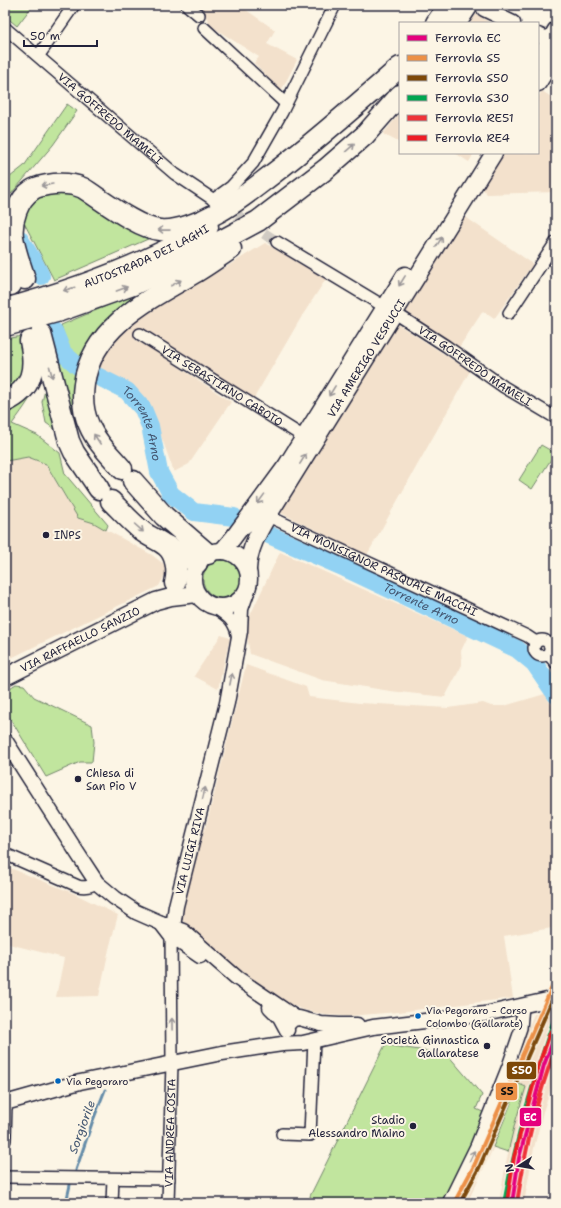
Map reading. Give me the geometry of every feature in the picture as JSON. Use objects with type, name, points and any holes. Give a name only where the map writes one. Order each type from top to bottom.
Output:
[{"type":"highway","points":[[437,22],[449,5]]},
{"type":"highway","points":[[457,22],[476,7]]},
{"type":"highway","points":[[14,278],[13,226],[20,204],[32,189],[51,184],[67,183],[76,185],[139,224],[149,228],[170,230],[190,225],[217,213],[263,181],[349,112],[399,69]]},
{"type":"highway","name":"AUTOSTRADA DEI LAGHI","points":[[5,309],[88,283],[166,250],[229,215],[286,174],[353,119],[399,69]]},
{"type":"highway","name":"AUTOSTRADA DEI LAGHI","points":[[5,326],[60,311],[134,285],[160,273],[258,221],[326,169],[365,135],[399,96]]},
{"type":"highway","points":[[209,556],[164,516],[127,475],[94,434],[87,421],[84,408],[83,390],[86,372],[100,344],[118,323],[141,304],[197,271],[272,220],[326,169]]},
{"type":"highway","points":[[5,402],[20,392],[27,384],[31,376],[36,337],[69,441],[74,452],[105,495],[144,532],[167,546],[209,556]]},
{"type":"highway","points":[[167,546],[174,558],[176,576],[175,583]]},
{"type":"main road","points":[[539,59],[551,41]]},
{"type":"main road","points":[[539,80],[551,41]]},
{"type":"main road","name":"VIA AMERIGO VESPUCCI","points":[[248,569],[251,549],[268,516],[481,154]]},
{"type":"main road","name":"VIA AMERIGO VESPUCCI","points":[[209,556],[233,538],[286,466],[493,154]]},
{"type":"main road","points":[[230,552],[244,562],[248,569],[250,578],[247,592],[241,600],[224,608],[214,607],[207,604],[197,594],[192,580],[193,572],[209,556],[230,552]]},
{"type":"main road","name":"VIA RAFFAELLO SANZIO","points":[[156,602],[175,583],[209,556]]},
{"type":"main road","name":"VIA RAFFAELLO SANZIO","points":[[5,677],[156,602],[171,597],[197,594]]},
{"type":"street","points":[[39,55],[74,5]]},
{"type":"street","points":[[187,5],[199,15]]},
{"type":"street","points":[[204,28],[286,103],[335,5]]},
{"type":"street","points":[[476,7],[511,22]]},
{"type":"street","name":"VIA GOFFREDO MAMELI","points":[[5,28],[39,55],[175,174],[217,202],[253,163],[286,103]]},
{"type":"street","name":"VIA GOFFREDO MAMELI","points":[[277,242],[390,310],[446,346],[504,387],[556,418]]},
{"type":"street","points":[[509,313],[556,242]]},
{"type":"street","name":"VIA SEBASTIANO CABOTO","points":[[140,334],[304,437]]},
{"type":"street","points":[[233,538],[257,519],[268,516]]},
{"type":"street","name":"VIA MONSIGNOR PASQUALE MACCHI","points":[[268,516],[527,636],[536,642],[540,640],[548,642],[550,650],[548,654],[556,663]]},
{"type":"street","name":"VIA LUIGI RIVA","points":[[172,1062],[168,929],[176,906],[227,703],[237,648],[241,609],[247,592]]},
{"type":"street","name":"VIA LUIGI RIVA","points":[[214,607],[232,621],[236,631],[237,648]]},
{"type":"street","points":[[5,740],[97,883],[115,898],[136,912],[168,929],[233,982],[261,1000],[280,1017],[298,1037],[311,1037],[313,1031],[312,1025],[238,978],[183,931],[168,929]]},
{"type":"street","points":[[5,854],[78,886],[89,887],[97,883]]},
{"type":"street","points":[[5,1140],[6,1103],[80,1082],[172,1062],[262,1047],[298,1037],[373,1027],[478,1016],[556,998]]},
{"type":"street","points":[[448,1203],[476,1146],[508,1066],[521,1028],[523,1006]]},
{"type":"street","points":[[282,1134],[310,1135],[298,1037],[289,1024],[302,1019],[321,1024],[359,1024],[373,1027]]},
{"type":"street","name":"VIA ANDREA COSTA","points":[[168,1203],[172,1062]]},
{"type":"street","points":[[5,1177],[169,1179]]},
{"type":"street","points":[[112,1203],[113,1179]]},
{"type":"shaded area","points":[[200,5],[239,5],[275,30],[267,44],[297,60],[281,91],[254,63],[259,57],[211,26]]},
{"type":"shaded area","points":[[476,14],[488,22],[471,22]]},
{"type":"shaded area","points":[[542,91],[556,100],[556,192],[487,194],[482,188],[503,154],[539,154],[539,96]]},
{"type":"shaded area","points":[[399,114],[399,142],[383,134]]},
{"type":"shaded area","points":[[457,154],[473,154],[469,162]]},
{"type":"shaded area","points":[[464,216],[533,264],[494,319],[483,311],[458,349],[403,313]]},
{"type":"shaded area","points":[[265,243],[326,279],[302,316],[254,398],[139,327],[135,340],[149,347],[231,402],[189,464],[174,472],[161,436],[144,402],[132,391],[93,368],[121,329],[149,308],[228,266]]},
{"type":"shaded area","points":[[396,323],[470,371],[367,555],[279,512]]},
{"type":"shaded area","points":[[28,457],[46,465],[78,518],[94,523],[152,555],[165,565],[165,575],[159,586],[5,661],[5,459],[6,461]]},
{"type":"shaded area","points":[[280,552],[468,636],[461,651],[462,665],[445,697],[390,691],[322,680],[250,654],[246,630],[247,622]]},
{"type":"shaded area","points":[[221,635],[230,638],[218,689],[194,676]]},
{"type":"shaded area","points":[[246,665],[306,687],[309,697],[360,703],[448,708],[483,703],[491,706],[504,706],[545,694],[556,713],[556,923],[552,928],[504,936],[513,998],[399,1012],[347,1016],[326,1015],[304,1010],[278,999],[225,959],[180,918],[199,846],[208,819]]},
{"type":"shaded area","points":[[5,866],[73,893],[118,915],[99,996],[56,997],[64,958],[5,943]]},
{"type":"shaded area","points":[[556,1012],[556,1072],[543,1112],[534,1148],[524,1203],[499,1203],[515,1123],[526,1087],[519,1084],[498,1138],[467,1203],[447,1203],[499,1100],[534,1014]]},
{"type":"green space","points":[[5,5],[33,5],[17,26],[5,16]]},
{"type":"green space","points":[[67,104],[77,111],[53,145],[5,201],[5,181],[24,166]]},
{"type":"green space","points":[[48,191],[72,193],[148,239],[54,280],[22,219],[29,202]]},
{"type":"green space","points":[[166,281],[84,360],[79,358],[68,346],[61,325]]},
{"type":"green space","points":[[48,329],[61,360],[78,374],[75,396],[76,420],[69,404]]},
{"type":"green space","points":[[22,336],[25,379],[5,394],[5,339]]},
{"type":"green space","points":[[43,371],[30,399],[12,424],[37,435],[60,453],[65,474],[108,525],[106,530],[94,523],[78,518],[46,464],[28,457],[6,461],[5,459],[5,407]]},
{"type":"green space","points":[[47,382],[59,432],[46,423],[42,402]]},
{"type":"green space","points":[[541,445],[555,453],[532,489],[519,480]]},
{"type":"green space","points":[[218,560],[226,560],[236,565],[240,572],[240,586],[236,593],[226,598],[218,598],[208,593],[206,590],[203,583],[203,575],[208,565],[211,563]]},
{"type":"green space","points":[[16,684],[24,685],[34,697],[92,725],[94,742],[92,762],[80,762],[46,777],[5,710],[5,691]]},
{"type":"green space","name":"Stadio Alessandro Maino","points":[[385,1045],[447,1054],[482,1095],[476,1109],[485,1113],[444,1203],[312,1203],[310,1196]]},
{"type":"green space","points":[[519,1084],[526,1087],[508,1152],[493,1147]]},
{"type":"waterway","name":"Torrente Arno","points":[[19,238],[41,276]]},
{"type":"waterway","name":"Torrente Arno","points":[[54,331],[63,353],[79,367]]},
{"type":"waterway","name":"Torrente Arno","points":[[93,374],[127,391],[143,409],[150,426],[159,472],[171,494],[194,512],[234,517]]},
{"type":"waterway","name":"Torrente Arno","points":[[269,535],[345,568],[517,649],[534,663],[556,695]]},
{"type":"waterway","name":"Sorgiorile","points":[[76,1170],[105,1090]]},
{"type":"waterway","name":"Sorgiorile","points":[[66,1203],[70,1185]]},
{"type":"tunnel","points":[[223,206],[277,242]]},
{"type":"rail line","name":"S5","points":[[454,1203],[474,1166],[556,978]]},
{"type":"rail line","name":"S50","points":[[460,1203],[479,1168],[556,991]]},
{"type":"rail line","name":"S30","points":[[504,1203],[526,1107],[556,1014]]},
{"type":"rail line","name":"RE4","points":[[507,1202],[514,1157],[539,1064],[551,1031]]},
{"type":"rail line","name":"EC","points":[[512,1203],[519,1158],[544,1065],[556,1033]]},
{"type":"rail line","name":"RE51","points":[[517,1203],[532,1124],[556,1047]]},
{"type":"place","name":"INPS","points":[[46,535]]},
{"type":"place","name":"Chiesa di San Pio V","points":[[78,779]]},
{"type":"place","name":"Via Pegoraro - Corso Colombo (Gallarate)","points":[[418,1016]]},
{"type":"place","name":"Società Ginnastica Gallaratese","points":[[487,1046]]},
{"type":"place","name":"Via Pegoraro","points":[[58,1081]]},
{"type":"place","name":"Stadio Alessandro Maino","points":[[413,1126]]}]
